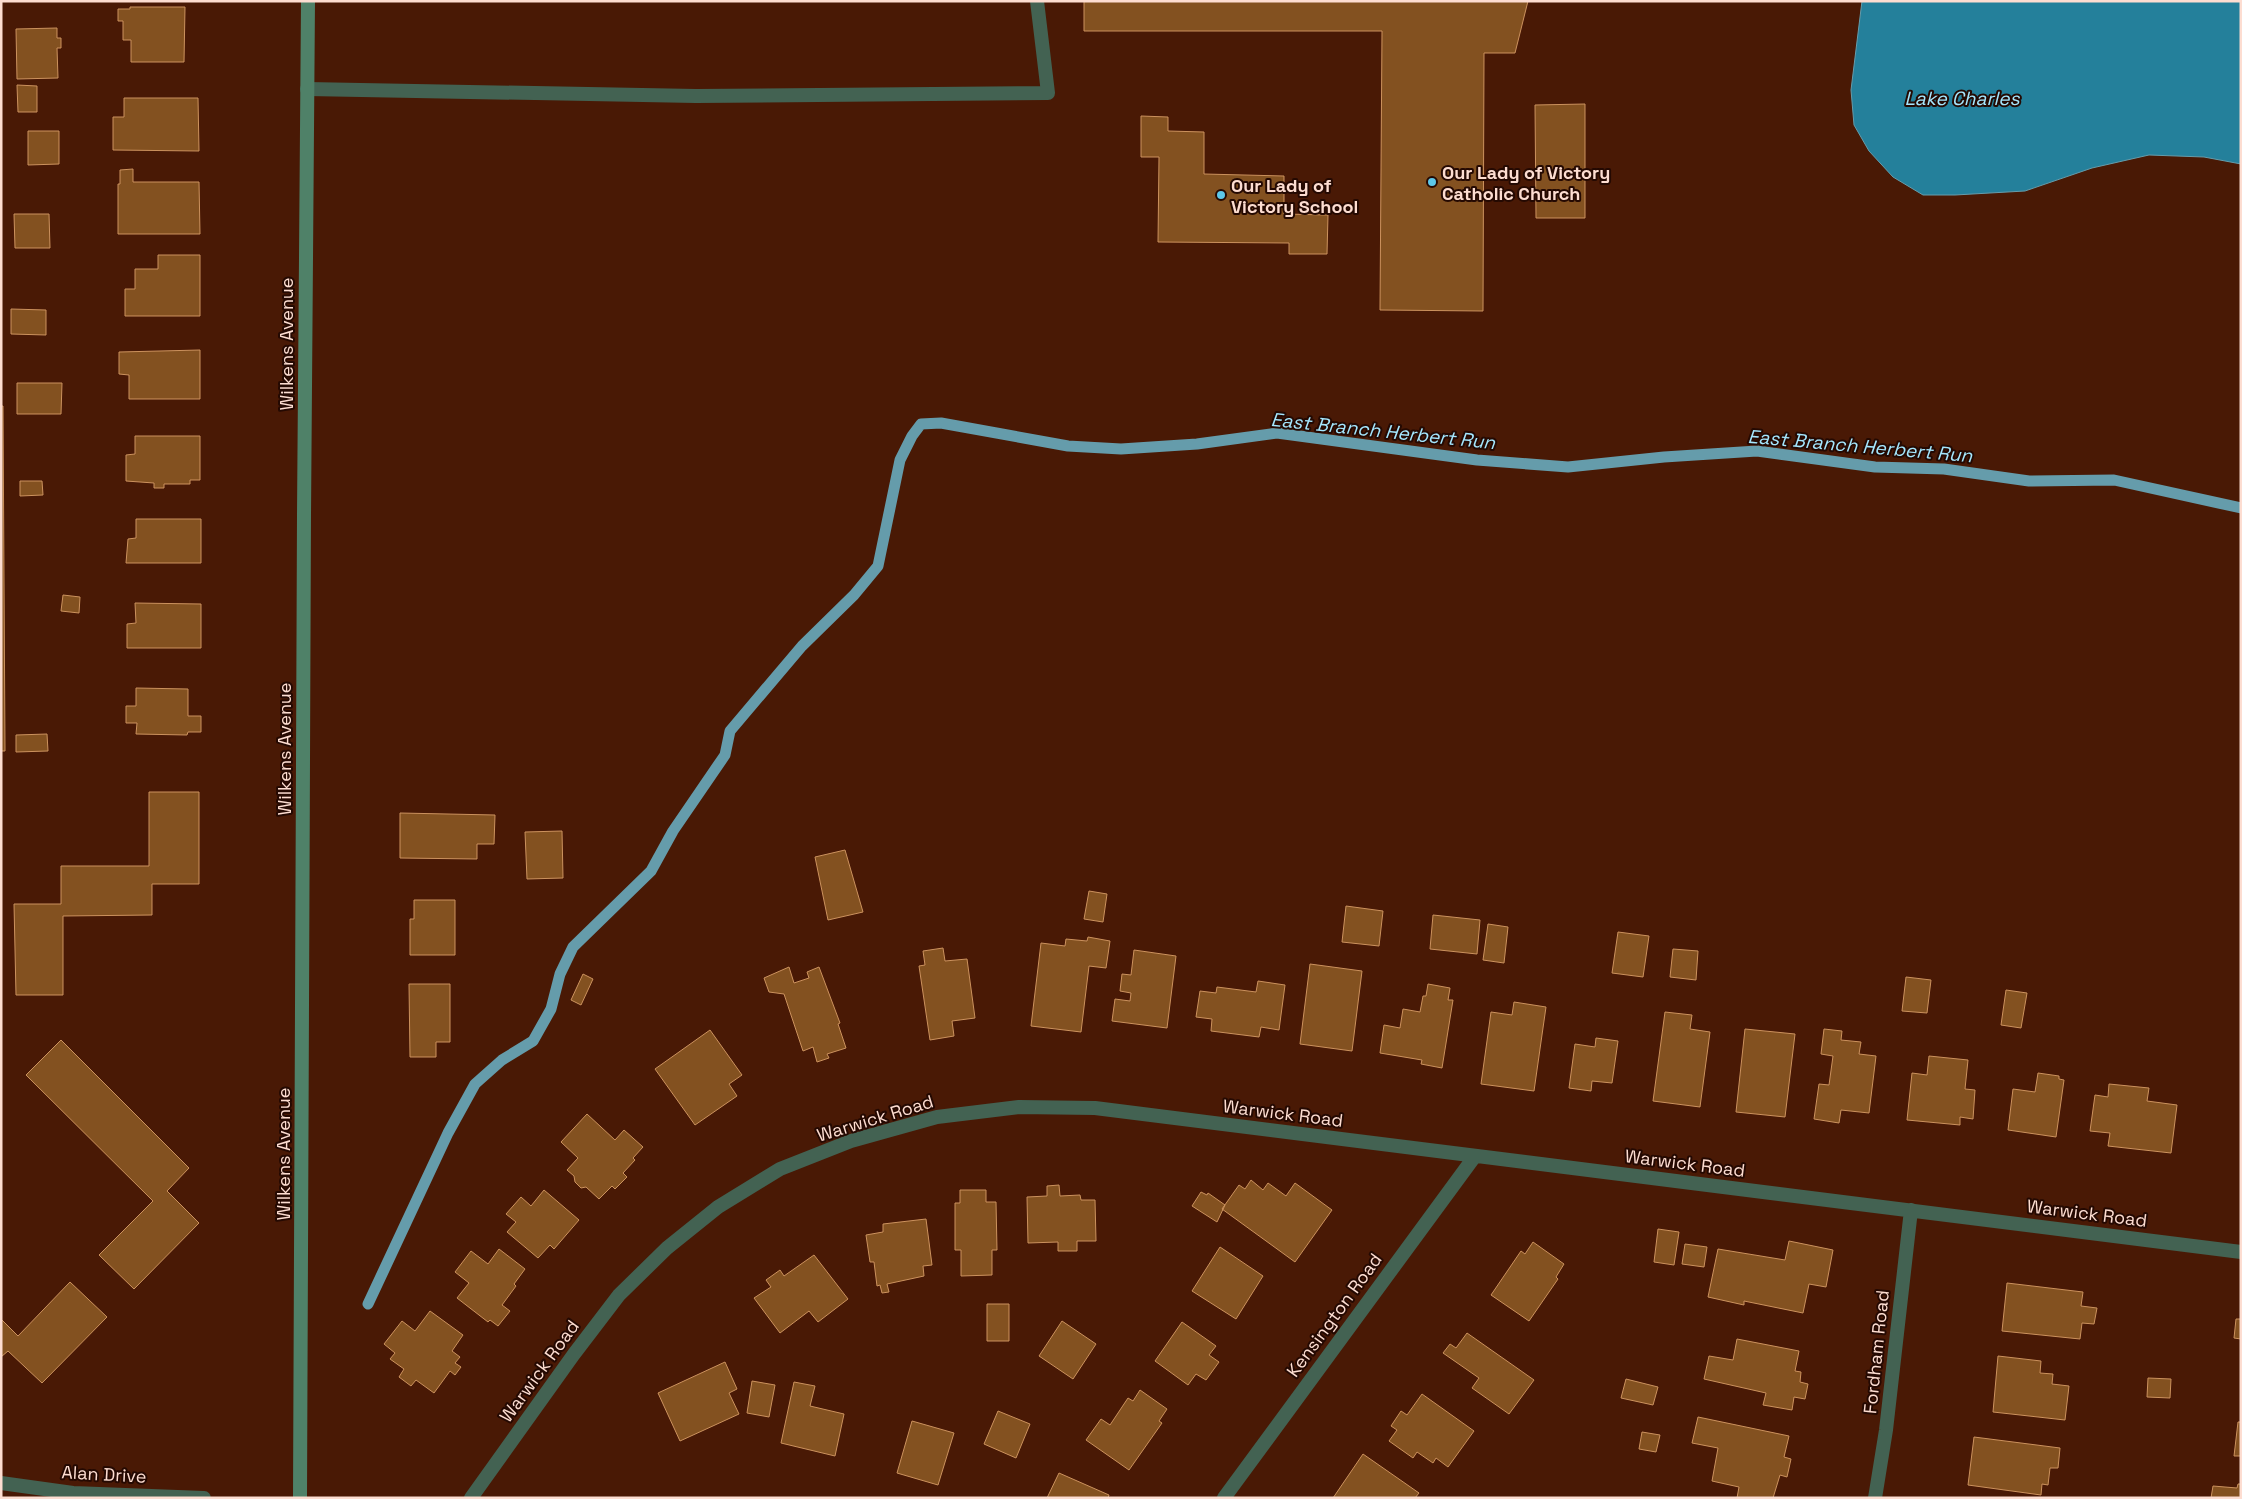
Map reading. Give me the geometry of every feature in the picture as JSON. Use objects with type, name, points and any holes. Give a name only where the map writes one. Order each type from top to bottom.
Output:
[{"type":"main road","name":"Wilkens Avenue","points":[[300,1498],[308,1]]},
{"type":"street","points":[[307,90],[696,96],[1048,93],[1037,1]]},
{"type":"street","name":"Warwick Road","points":[[471,1498],[619,1294],[667,1248],[718,1207],[780,1169],[851,1141],[937,1117],[1019,1107],[1095,1108],[2241,1252]]},
{"type":"street","name":"Kensington Road","points":[[1224,1498],[1475,1156]]},
{"type":"street","name":"Fordham Road","points":[[1875,1498],[1886,1430],[1911,1210]]},
{"type":"street","name":"Alan Drive","points":[[1,1483],[73,1492],[204,1498]]},
{"type":"water","name":"Lake Charles","points":[[1862,1],[2241,1],[2241,164],[2204,157],[2149,155],[2092,168],[2025,191],[1923,195],[1893,177],[1869,151],[1854,125],[1851,90]]},
{"type":"building","name":"Our Lady of Victory Catholic Church","points":[[1084,1],[1528,1],[1515,53],[1484,53],[1483,311],[1380,310],[1382,31],[1084,31]]},
{"type":"building","points":[[130,7],[185,7],[184,62],[131,62],[131,40],[123,40],[123,21],[118,21],[118,9],[130,9]]},
{"type":"building","points":[[57,28],[57,38],[61,38],[61,48],[57,48],[58,78],[17,79],[16,29]]},
{"type":"building","points":[[17,85],[37,86],[37,112],[18,112]]},
{"type":"building","points":[[124,98],[198,98],[199,151],[113,150],[113,117],[124,117]]},
{"type":"building","points":[[1585,104],[1585,218],[1536,218],[1535,105]]},
{"type":"building","name":"Our Lady of Victory School","points":[[1141,116],[1168,117],[1168,131],[1204,132],[1204,174],[1284,176],[1284,214],[1328,215],[1327,254],[1289,254],[1289,243],[1158,242],[1159,157],[1141,157]]},
{"type":"building","points":[[28,131],[59,131],[59,164],[28,165]]},
{"type":"building","points":[[133,169],[133,182],[199,182],[200,234],[118,234],[118,184],[120,184],[120,170]]},
{"type":"building","points":[[14,214],[49,214],[50,248],[15,248]]},
{"type":"building","points":[[158,255],[200,255],[200,316],[125,316],[125,289],[135,289],[135,269],[158,269]]},
{"type":"building","points":[[11,309],[46,310],[46,335],[11,334]]},
{"type":"building","points":[[200,350],[200,399],[129,399],[129,375],[119,374],[119,352]]},
{"type":"building","points":[[17,383],[62,383],[61,414],[17,414]]},
{"type":"building","points":[[1,406],[3,406],[5,751],[1,751]]},
{"type":"building","points":[[135,436],[200,436],[200,480],[190,480],[190,484],[164,484],[164,488],[154,488],[154,483],[126,481],[126,455],[135,454]]},
{"type":"building","points":[[20,481],[42,481],[43,495],[20,496]]},
{"type":"building","points":[[136,519],[201,519],[201,563],[126,563],[128,539],[136,538]]},
{"type":"building","points":[[63,595],[80,597],[79,613],[61,611]]},
{"type":"building","points":[[135,603],[201,604],[201,648],[127,648],[127,624],[136,623]]},
{"type":"building","points":[[136,688],[188,689],[188,716],[201,716],[201,732],[188,732],[187,735],[136,734],[137,723],[126,723],[126,706],[136,706]]},
{"type":"building","points":[[47,734],[48,751],[16,752],[16,735]]},
{"type":"building","points":[[149,792],[199,792],[199,884],[152,884],[152,915],[63,916],[63,995],[16,995],[14,904],[61,904],[61,866],[149,866]]},
{"type":"building","points":[[400,813],[495,815],[494,844],[477,844],[477,859],[400,858]]},
{"type":"building","points":[[562,831],[563,878],[527,879],[525,832]]},
{"type":"building","points":[[845,850],[863,912],[828,920],[815,857]]},
{"type":"building","points":[[1089,891],[1107,894],[1103,922],[1084,919]]},
{"type":"building","points":[[414,900],[455,900],[455,955],[410,955],[410,919],[414,919]]},
{"type":"building","points":[[1346,906],[1383,911],[1379,946],[1342,942]]},
{"type":"building","points":[[1433,915],[1480,920],[1477,954],[1430,949]]},
{"type":"building","points":[[1488,924],[1508,927],[1504,963],[1483,960]]},
{"type":"building","points":[[1618,932],[1649,936],[1643,977],[1612,973]]},
{"type":"building","points":[[1088,937],[1110,941],[1106,968],[1089,966],[1081,1032],[1031,1026],[1041,943],[1065,946],[1066,939],[1087,941]]},
{"type":"building","points":[[943,948],[945,961],[967,959],[975,1018],[952,1021],[954,1036],[930,1040],[919,966],[925,965],[923,951]]},
{"type":"building","points":[[1673,949],[1698,951],[1696,980],[1670,977]]},
{"type":"building","points":[[1134,950],[1176,956],[1167,1028],[1112,1021],[1115,999],[1130,1001],[1131,993],[1120,991],[1122,974],[1131,975]]},
{"type":"building","points":[[1310,964],[1362,971],[1352,1051],[1300,1044]]},
{"type":"building","points":[[789,967],[794,983],[809,978],[807,972],[819,967],[840,1023],[838,1024],[846,1048],[827,1054],[829,1058],[817,1062],[813,1047],[803,1051],[784,994],[769,992],[764,978]]},
{"type":"building","points":[[583,974],[593,979],[581,1005],[571,1000]]},
{"type":"building","points":[[1906,977],[1931,980],[1927,1013],[1902,1011]]},
{"type":"building","points":[[1258,981],[1285,985],[1279,1030],[1261,1027],[1259,1037],[1211,1031],[1212,1019],[1196,1017],[1200,991],[1216,993],[1217,987],[1256,992]]},
{"type":"building","points":[[409,984],[450,984],[450,1042],[436,1042],[436,1057],[410,1057]]},
{"type":"building","points":[[1428,984],[1450,988],[1448,1000],[1453,1000],[1442,1068],[1421,1064],[1422,1060],[1380,1053],[1384,1025],[1400,1028],[1403,1009],[1420,1012],[1423,996],[1426,996]]},
{"type":"building","points":[[2006,990],[2027,993],[2021,1028],[2001,1025]]},
{"type":"building","points":[[1514,1002],[1546,1007],[1534,1091],[1481,1084],[1491,1012],[1512,1015]]},
{"type":"building","points":[[1665,1012],[1692,1015],[1690,1029],[1710,1032],[1700,1107],[1653,1101]]},
{"type":"building","points":[[1745,1029],[1795,1034],[1785,1117],[1736,1112]]},
{"type":"building","points":[[1824,1029],[1842,1031],[1841,1040],[1861,1042],[1859,1054],[1876,1056],[1869,1113],[1841,1110],[1839,1123],[1814,1119],[1819,1084],[1829,1085],[1833,1056],[1821,1054]]},
{"type":"building","points":[[710,1030],[742,1075],[729,1084],[737,1096],[695,1125],[655,1069]]},
{"type":"building","points":[[1596,1038],[1618,1041],[1612,1083],[1592,1081],[1591,1091],[1569,1088],[1575,1044],[1595,1047]]},
{"type":"building","points":[[61,1040],[189,1168],[167,1191],[199,1223],[134,1289],[99,1255],[153,1201],[26,1075]]},
{"type":"building","points":[[1929,1056],[1968,1060],[1965,1089],[1975,1090],[1973,1119],[1960,1117],[1960,1125],[1907,1120],[1912,1073],[1927,1075]]},
{"type":"building","points":[[2038,1073],[2059,1076],[2059,1079],[2064,1080],[2056,1137],[2008,1130],[2013,1089],[2035,1092]]},
{"type":"building","points":[[2109,1084],[2149,1088],[2147,1101],[2177,1105],[2171,1153],[2108,1146],[2110,1133],[2090,1131],[2095,1095],[2108,1097]]},
{"type":"building","points":[[587,1114],[615,1140],[624,1130],[643,1147],[633,1158],[635,1160],[623,1173],[627,1177],[615,1189],[612,1186],[599,1199],[586,1187],[581,1188],[575,1182],[574,1176],[567,1170],[578,1158],[561,1142]]},
{"type":"building","points":[[1251,1180],[1263,1190],[1268,1183],[1286,1196],[1295,1183],[1332,1210],[1295,1262],[1222,1209],[1239,1185],[1245,1189]]},
{"type":"building","points":[[1059,1185],[1060,1196],[1080,1195],[1081,1200],[1095,1200],[1096,1241],[1077,1241],[1077,1251],[1058,1251],[1058,1242],[1028,1243],[1027,1197],[1047,1196],[1047,1186]]},
{"type":"building","points":[[544,1190],[579,1220],[554,1249],[550,1245],[538,1258],[507,1232],[516,1222],[506,1214],[521,1197],[531,1206]]},
{"type":"building","points":[[960,1190],[986,1190],[986,1202],[996,1202],[997,1250],[992,1250],[992,1275],[961,1276],[961,1250],[955,1250],[955,1203],[960,1203]]},
{"type":"building","points":[[1201,1192],[1207,1195],[1208,1193],[1225,1205],[1217,1222],[1192,1206]]},
{"type":"building","points":[[926,1219],[932,1265],[923,1266],[924,1276],[887,1284],[889,1292],[882,1293],[880,1285],[877,1286],[874,1262],[870,1262],[866,1235],[883,1232],[883,1224]]},
{"type":"building","points":[[1658,1229],[1679,1232],[1674,1265],[1654,1262]]},
{"type":"building","points":[[1789,1241],[1833,1250],[1826,1287],[1809,1284],[1803,1313],[1744,1301],[1744,1305],[1708,1297],[1718,1249],[1785,1260]]},
{"type":"building","points":[[1533,1242],[1564,1264],[1556,1277],[1558,1279],[1529,1321],[1491,1295],[1521,1251],[1525,1254]]},
{"type":"building","points":[[1685,1244],[1707,1247],[1704,1267],[1682,1264]]},
{"type":"building","points":[[1220,1247],[1263,1276],[1236,1319],[1192,1291]]},
{"type":"building","points":[[499,1249],[525,1269],[514,1284],[516,1286],[502,1305],[510,1311],[498,1326],[490,1320],[488,1322],[457,1298],[469,1283],[455,1272],[471,1251],[488,1264]]},
{"type":"building","points":[[814,1255],[848,1299],[818,1322],[809,1311],[780,1333],[754,1298],[771,1287],[766,1280],[780,1270],[784,1276]]},
{"type":"building","points":[[70,1282],[107,1317],[42,1383],[8,1351],[1,1357],[1,1319],[18,1336]]},
{"type":"building","points":[[2007,1283],[2083,1292],[2081,1306],[2097,1308],[2094,1324],[2082,1323],[2080,1339],[2002,1331]]},
{"type":"building","points":[[987,1304],[1009,1304],[1009,1341],[987,1341]]},
{"type":"building","points":[[430,1311],[463,1335],[452,1351],[460,1357],[455,1363],[461,1367],[455,1375],[450,1371],[434,1393],[416,1380],[411,1386],[399,1377],[404,1369],[390,1359],[395,1353],[384,1344],[402,1321],[415,1331]]},
{"type":"building","points":[[2236,1319],[2241,1319],[2241,1339],[2234,1338]]},
{"type":"building","points":[[1062,1321],[1096,1344],[1073,1379],[1039,1356]]},
{"type":"building","points":[[1182,1322],[1216,1346],[1209,1355],[1219,1362],[1206,1380],[1196,1374],[1188,1385],[1155,1361]]},
{"type":"building","points":[[1467,1333],[1534,1380],[1509,1414],[1472,1388],[1479,1378],[1443,1353],[1450,1344],[1456,1348]]},
{"type":"building","points":[[1737,1339],[1799,1351],[1795,1371],[1801,1372],[1800,1382],[1808,1384],[1805,1399],[1794,1397],[1792,1410],[1763,1405],[1766,1393],[1704,1379],[1709,1356],[1733,1360]]},
{"type":"building","points":[[1998,1356],[2041,1361],[2040,1373],[2053,1374],[2052,1384],[2069,1386],[2065,1420],[1993,1412]]},
{"type":"building","points":[[725,1362],[737,1389],[729,1393],[739,1414],[680,1441],[658,1393]]},
{"type":"building","points":[[2148,1378],[2171,1379],[2170,1398],[2147,1397]]},
{"type":"building","points":[[1626,1379],[1658,1387],[1653,1405],[1621,1398]]},
{"type":"building","points":[[752,1381],[775,1385],[769,1417],[747,1413]]},
{"type":"building","points":[[794,1382],[815,1386],[810,1406],[844,1414],[835,1456],[781,1443]]},
{"type":"building","points":[[1140,1390],[1167,1409],[1159,1421],[1162,1423],[1129,1470],[1086,1440],[1101,1419],[1110,1425],[1128,1398],[1133,1401]]},
{"type":"building","points":[[1422,1394],[1474,1431],[1448,1467],[1436,1458],[1433,1463],[1417,1452],[1413,1458],[1389,1441],[1397,1430],[1391,1426],[1401,1411],[1407,1415]]},
{"type":"building","points":[[998,1411],[1030,1424],[1016,1458],[984,1444]]},
{"type":"building","points":[[1698,1417],[1789,1436],[1784,1457],[1791,1459],[1787,1477],[1780,1475],[1773,1498],[1737,1498],[1739,1487],[1712,1481],[1718,1448],[1692,1443]]},
{"type":"building","points":[[912,1421],[954,1433],[938,1485],[897,1473]]},
{"type":"building","points":[[2238,1422],[2241,1422],[2241,1456],[2234,1456]]},
{"type":"building","points":[[1642,1432],[1660,1435],[1656,1452],[1639,1449]]},
{"type":"building","points":[[1974,1437],[2060,1448],[2058,1468],[2050,1468],[2048,1485],[2042,1484],[2041,1495],[1968,1485]]},
{"type":"building","points":[[1363,1454],[1419,1493],[1415,1498],[1333,1498]]},
{"type":"building","points":[[1059,1473],[1109,1495],[1108,1498],[1047,1498]]},
{"type":"building","points":[[2238,1484],[2241,1484],[2241,1498],[2211,1498],[2213,1486],[2237,1488]]},
{"type":"waterway","name":"East Branch Herbert Run","points":[[368,1304],[448,1133],[475,1084],[502,1060],[533,1041],[551,1009],[560,974],[573,947],[651,871],[673,831],[725,755],[730,731],[802,646],[854,595],[878,566],[900,460],[912,436],[921,424],[941,423],[1068,446],[1121,449],[1197,444],[1277,433],[1477,460],[1568,467],[1664,457],[1757,451],[1875,467],[1944,469],[2029,481],[2114,480],[2241,508]]},
{"type":"place","name":"Our Lady of Victory Catholic Church","points":[[1432,182]]},
{"type":"place","name":"Our Lady of Victory School","points":[[1221,195]]}]
